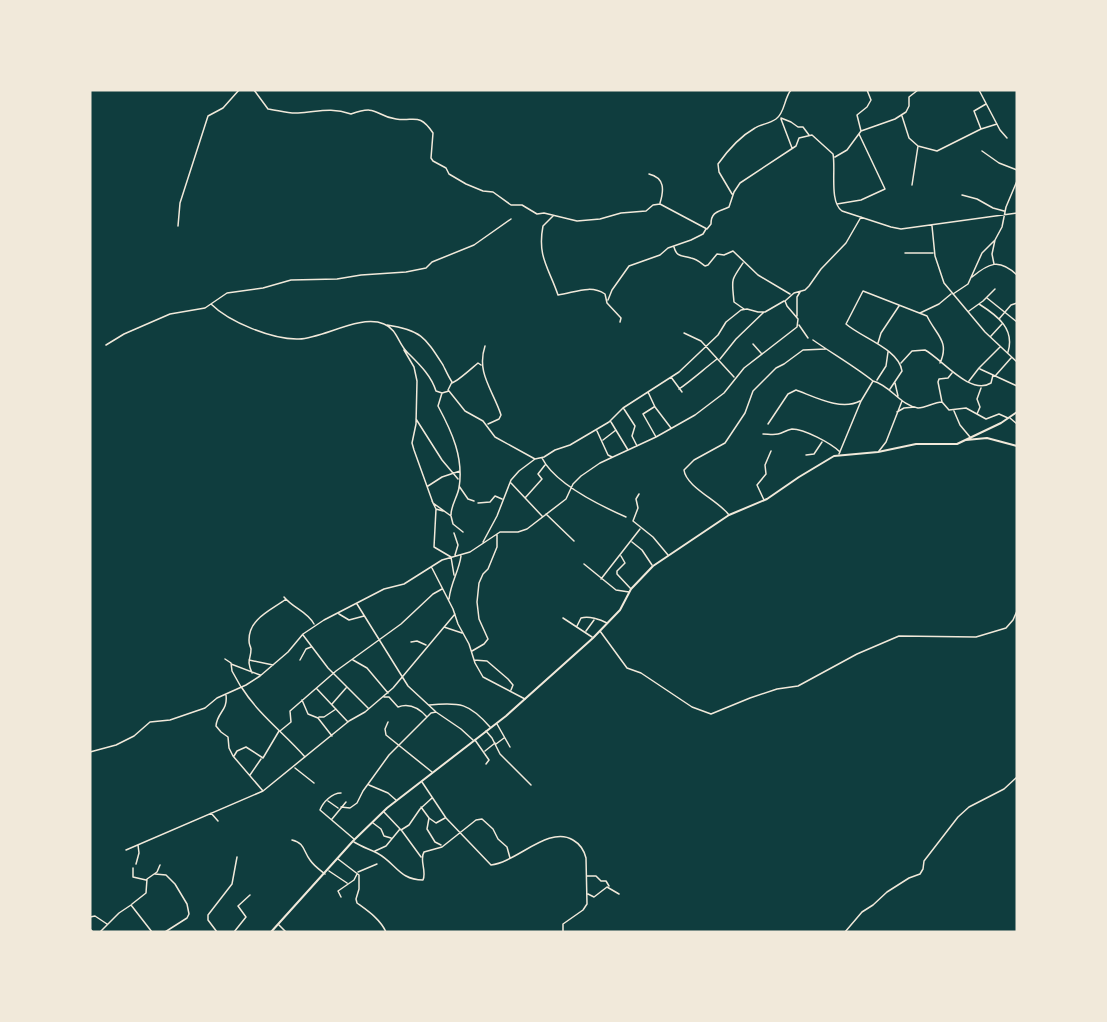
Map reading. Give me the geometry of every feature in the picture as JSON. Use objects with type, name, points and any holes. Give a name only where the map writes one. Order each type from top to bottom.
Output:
[{"type":"street","points":[[178,226],[180,203],[208,116],[223,108],[239,90]]},
{"type":"street","points":[[254,90],[268,109],[300,113],[320,109],[341,110],[351,114],[361,110],[370,110],[381,112],[395,119],[412,118],[423,121],[433,133],[431,158],[433,161],[446,168],[450,174],[479,189],[493,192],[514,206],[522,205],[537,214],[577,221],[646,211],[660,204],[706,229]]},
{"type":"street","points":[[791,90],[785,97],[780,117],[792,147]]},
{"type":"street","points":[[836,204],[861,200],[885,189],[860,132],[857,116],[871,100],[867,90]]},
{"type":"street","points":[[834,157],[847,150],[860,132],[901,116],[908,109],[909,97],[918,90]]},
{"type":"street","points":[[979,90],[1007,138]]},
{"type":"street","points":[[981,129],[974,111],[987,104]]},
{"type":"street","points":[[901,116],[909,138],[918,146],[937,152],[981,129],[997,124]]},
{"type":"street","points":[[780,117],[798,128],[803,127],[810,135]]},
{"type":"street","points":[[733,194],[719,172],[718,163],[738,140],[754,128],[766,125],[780,117]]},
{"type":"street","points":[[607,301],[629,266],[702,234],[711,224],[712,216],[729,207],[739,185],[796,146],[799,138],[810,135],[815,136],[832,152],[836,204],[842,211],[897,228],[1004,212]]},
{"type":"street","points":[[912,185],[918,146]]},
{"type":"street","points":[[982,151],[999,163],[1017,170]]},
{"type":"street","points":[[649,174],[655,176],[663,187],[664,192],[660,204]]},
{"type":"street","points":[[919,313],[939,304],[966,286],[982,253],[995,240],[1002,227],[1004,212],[1017,181]]},
{"type":"street","points":[[962,195],[977,199],[1004,212],[1017,213]]},
{"type":"street","points":[[1013,213],[1017,209]]},
{"type":"street","points":[[553,215],[543,226],[541,244],[546,269],[558,295],[594,289],[604,293],[607,301],[621,318],[620,322]]},
{"type":"street","points":[[679,389],[718,359],[765,312],[791,295],[807,288],[821,269],[844,246],[861,217]]},
{"type":"street","points":[[106,345],[124,334],[170,314],[205,308],[227,293],[263,288],[287,280],[339,279],[426,268],[432,262],[474,245],[511,219]]},
{"type":"street","points":[[932,224],[934,253],[941,278],[990,337],[1017,362]]},
{"type":"street","points":[[994,264],[995,240]]},
{"type":"street","points":[[674,247],[675,252],[681,256],[689,257],[704,266],[708,265],[717,254],[725,255],[731,251],[736,253],[758,275],[791,295]]},
{"type":"street","points":[[905,253],[934,253]]},
{"type":"street","points":[[743,262],[733,275],[734,302],[744,309],[765,312]]},
{"type":"street","points":[[971,278],[994,264],[1004,264],[1017,275]]},
{"type":"street","points":[[969,311],[995,289]]},
{"type":"street","points":[[800,291],[797,297],[798,324],[808,338]]},
{"type":"street","points":[[890,389],[902,371],[900,364],[888,351],[869,341],[846,324],[861,292],[868,292],[927,316],[931,326],[942,339],[944,351],[940,363]]},
{"type":"street","points":[[987,298],[1017,322]]},
{"type":"street","points":[[785,301],[797,317]]},
{"type":"street","points":[[999,319],[1011,305],[1017,303]]},
{"type":"street","points":[[211,304],[226,317],[279,338],[299,339],[370,321],[407,327],[421,334],[445,367],[452,384]]},
{"type":"street","points":[[979,304],[999,319],[1008,330],[1010,337],[1008,354]]},
{"type":"street","points":[[878,344],[881,333],[900,305]]},
{"type":"street","points":[[483,543],[510,484],[519,471],[535,459],[542,458],[596,431],[611,421],[623,408],[679,372],[718,335],[726,322],[744,309]]},
{"type":"street","points":[[990,337],[1003,323]]},
{"type":"street","points":[[90,752],[116,745],[134,736],[150,722],[170,720],[205,708],[225,694],[260,676],[315,625],[384,589],[404,584],[442,560],[470,552],[497,534],[521,531],[566,500],[580,476],[671,429],[721,395],[735,378],[798,324]]},
{"type":"street","points":[[386,325],[394,332],[414,368],[417,381],[413,446],[428,486],[432,505],[445,511]]},
{"type":"street","points":[[684,333],[697,338],[735,378]]},
{"type":"street","points":[[813,340],[844,358],[851,366],[916,407]]},
{"type":"street","points":[[753,344],[762,354]]},
{"type":"street","points":[[485,346],[481,365],[501,415],[499,419],[487,425]]},
{"type":"street","points":[[969,382],[976,371],[1001,347]]},
{"type":"street","points":[[404,349],[430,375],[436,392],[442,393],[457,382],[464,373],[478,363],[481,365]]},
{"type":"street","points":[[729,514],[705,492],[696,487],[685,475],[684,470],[694,459],[723,444],[745,413],[753,391],[776,368],[803,350],[826,349]]},
{"type":"street","points":[[840,454],[861,401],[886,366],[888,351]]},
{"type":"street","points":[[900,364],[912,351],[928,351],[953,372],[981,387],[991,383],[994,375],[1012,358]]},
{"type":"street","points":[[979,368],[984,372]]},
{"type":"street","points":[[976,371],[994,375],[1017,386]]},
{"type":"street","points":[[953,372],[948,378],[939,379],[938,382],[942,402],[947,409],[966,408],[986,420],[999,414],[1017,424]]},
{"type":"street","points":[[671,376],[682,392]]},
{"type":"street","points":[[895,382],[898,397]]},
{"type":"street","points":[[977,414],[980,407],[977,399],[981,387]]},
{"type":"street","points":[[447,390],[465,411],[481,419],[495,437],[535,459]]},
{"type":"street","points":[[768,424],[788,394],[796,390],[844,405],[852,405],[861,401]]},
{"type":"street","points":[[648,392],[671,429]]},
{"type":"street","points":[[442,393],[438,406],[453,435],[461,471],[451,516],[453,524],[463,532]]},
{"type":"street","points":[[878,452],[888,436],[902,400]]},
{"type":"street","points":[[896,413],[903,408],[942,402]]},
{"type":"street","points":[[655,406],[643,415],[656,437]]},
{"type":"street","points":[[623,408],[635,426],[632,436],[637,446]]},
{"type":"street","points":[[954,410],[960,425],[969,436]]},
{"type":"street","points":[[963,441],[1017,412]]},
{"type":"street","points":[[416,418],[442,460],[454,473],[468,499],[474,501]]},
{"type":"street","points":[[611,421],[628,450]]},
{"type":"street","points":[[763,434],[781,434],[794,429],[831,444],[840,454]]},
{"type":"street","points":[[1017,429],[1017,435]]},
{"type":"street","points":[[603,441],[616,430]]},
{"type":"street","points":[[596,431],[612,458]]},
{"type":"street","points":[[272,932],[354,841],[384,812],[508,715],[593,638],[620,610],[631,591],[653,566],[729,514],[764,500],[816,466],[840,454],[878,452],[921,444],[954,445],[963,441],[984,438],[1017,446]]},
{"type":"street","points":[[806,455],[814,454],[823,441]]},
{"type":"street","points":[[764,500],[757,485],[766,474],[765,465],[771,451]]},
{"type":"street","points":[[542,458],[545,465],[572,488],[607,510],[626,517]]},
{"type":"street","points":[[525,498],[541,482],[538,474],[545,465]]},
{"type":"street","points":[[428,486],[442,477],[461,471]]},
{"type":"street","points":[[510,484],[542,516]]},
{"type":"street","points":[[639,494],[636,499],[638,510],[633,520],[653,537],[668,556]]},
{"type":"street","points":[[478,503],[490,502],[495,496],[502,500]]},
{"type":"street","points":[[432,500],[451,516]]},
{"type":"street","points":[[436,508],[434,547],[451,557]]},
{"type":"street","points":[[545,514],[574,541]]},
{"type":"street","points":[[600,579],[641,528]]},
{"type":"street","points":[[454,533],[458,544],[455,556]]},
{"type":"street","points":[[472,651],[488,639],[479,619],[477,602],[479,583],[497,548],[497,534]]},
{"type":"street","points":[[632,542],[642,550],[653,566]]},
{"type":"street","points":[[454,575],[459,568],[461,555]]},
{"type":"street","points":[[621,555],[625,563],[617,574],[631,591]]},
{"type":"street","points":[[448,601],[454,575],[451,557]]},
{"type":"street","points":[[584,564],[600,579],[620,592],[631,591]]},
{"type":"street","points":[[431,567],[472,651],[478,671],[486,680],[525,699]]},
{"type":"street","points":[[250,776],[280,730],[291,722],[290,711],[302,699],[442,589]]},
{"type":"street","points":[[252,673],[248,660],[251,650],[249,638],[253,626],[262,614],[272,610],[285,598],[308,613],[315,625]]},
{"type":"street","points":[[356,603],[412,691],[474,740],[489,759],[486,764]]},
{"type":"street","points":[[600,631],[627,668],[641,673],[692,707],[711,714],[761,694],[798,686],[857,654],[897,636],[906,634],[917,637],[976,637],[1006,628],[1017,611]]},
{"type":"street","points":[[338,614],[349,620],[364,616]]},
{"type":"street","points":[[126,849],[263,791],[348,722],[388,693],[455,614]]},
{"type":"street","points":[[563,618],[586,631],[593,638]]},
{"type":"street","points":[[577,626],[582,618],[608,623]]},
{"type":"street","points":[[586,631],[594,620]]},
{"type":"street","points":[[444,627],[463,633]]},
{"type":"street","points":[[303,634],[336,676],[368,708]]},
{"type":"street","points":[[411,642],[417,641],[427,645]]},
{"type":"street","points":[[300,660],[306,649],[312,646]]},
{"type":"street","points":[[225,659],[231,664],[260,676]]},
{"type":"street","points":[[352,659],[367,668],[388,693]]},
{"type":"street","points":[[474,660],[485,659],[508,679],[512,684],[511,691]]},
{"type":"street","points":[[248,660],[273,665]]},
{"type":"street","points":[[231,664],[232,672],[255,708],[280,730],[305,758]]},
{"type":"street","points":[[332,705],[347,687]]},
{"type":"street","points":[[316,688],[348,722]]},
{"type":"street","points":[[225,694],[227,703],[215,724],[221,732],[228,736],[229,748],[234,757],[263,791]]},
{"type":"street","points":[[383,697],[389,697],[398,707],[411,706],[427,717]]},
{"type":"street","points":[[302,699],[309,715],[318,718],[336,709]]},
{"type":"street","points":[[428,705],[448,704],[470,707],[490,727]]},
{"type":"street","points":[[327,800],[340,808],[354,806],[389,755],[427,717],[436,712]]},
{"type":"street","points":[[318,718],[332,736]]},
{"type":"street","points":[[388,723],[385,734],[432,773]]},
{"type":"street","points":[[496,723],[510,747]]},
{"type":"street","points":[[486,731],[500,754],[531,785]]},
{"type":"street","points":[[484,751],[504,738]]},
{"type":"street","points":[[234,757],[237,751],[246,747],[262,758]]},
{"type":"street","points":[[294,767],[314,783]]},
{"type":"street","points":[[844,932],[862,912],[892,888],[920,874],[924,868],[924,861],[958,817],[969,807],[1004,789],[1017,777]]},
{"type":"street","points":[[421,781],[445,817],[489,864],[493,865],[510,859],[545,839],[562,835],[582,848],[585,855],[587,894],[585,908],[563,924],[563,932]]},
{"type":"street","points":[[368,784],[388,793],[397,801]]},
{"type":"street","points":[[341,793],[334,794],[320,810],[362,848],[374,851],[410,879],[423,879],[422,858],[384,812]]},
{"type":"street","points":[[374,851],[384,847],[391,838],[410,824],[421,807],[430,802],[433,797]]},
{"type":"street","points":[[332,820],[346,802]]},
{"type":"street","points":[[421,807],[436,823],[445,817]]},
{"type":"street","points":[[210,813],[218,821]]},
{"type":"street","points":[[429,818],[427,829],[435,842],[442,846]]},
{"type":"street","points":[[422,858],[424,852],[442,846],[476,820],[484,819],[498,839],[507,847],[510,859]]},
{"type":"street","points":[[372,823],[380,828],[384,836],[391,838]]},
{"type":"street","points":[[292,840],[298,841],[304,847],[311,861],[325,874]]},
{"type":"street","points":[[136,864],[139,853],[138,844]]},
{"type":"street","points":[[217,932],[208,920],[208,915],[232,885],[237,857]]},
{"type":"street","points":[[338,859],[358,873]]},
{"type":"street","points":[[341,897],[337,892],[356,879],[358,873],[365,867],[377,864]]},
{"type":"street","points":[[155,874],[160,865]]},
{"type":"street","points":[[133,868],[133,877],[146,881]]},
{"type":"street","points":[[328,870],[348,884]]},
{"type":"street","points":[[358,873],[357,903],[372,914],[383,925],[386,932]]},
{"type":"street","points":[[100,932],[127,906],[146,893],[146,881],[155,874],[166,875],[175,884],[186,901],[189,911],[187,918],[165,932]]},
{"type":"street","points":[[586,876],[596,876],[601,881],[606,881],[609,887],[620,894]]},
{"type":"street","points":[[587,894],[593,898],[609,887]]},
{"type":"street","points":[[234,932],[246,917],[238,906],[250,895]]},
{"type":"street","points":[[131,905],[152,932]]},
{"type":"street","points":[[90,917],[95,916],[108,924]]},
{"type":"street","points":[[279,924],[286,932]]},
{"type":"street","points":[[90,929],[93,932]]}]
